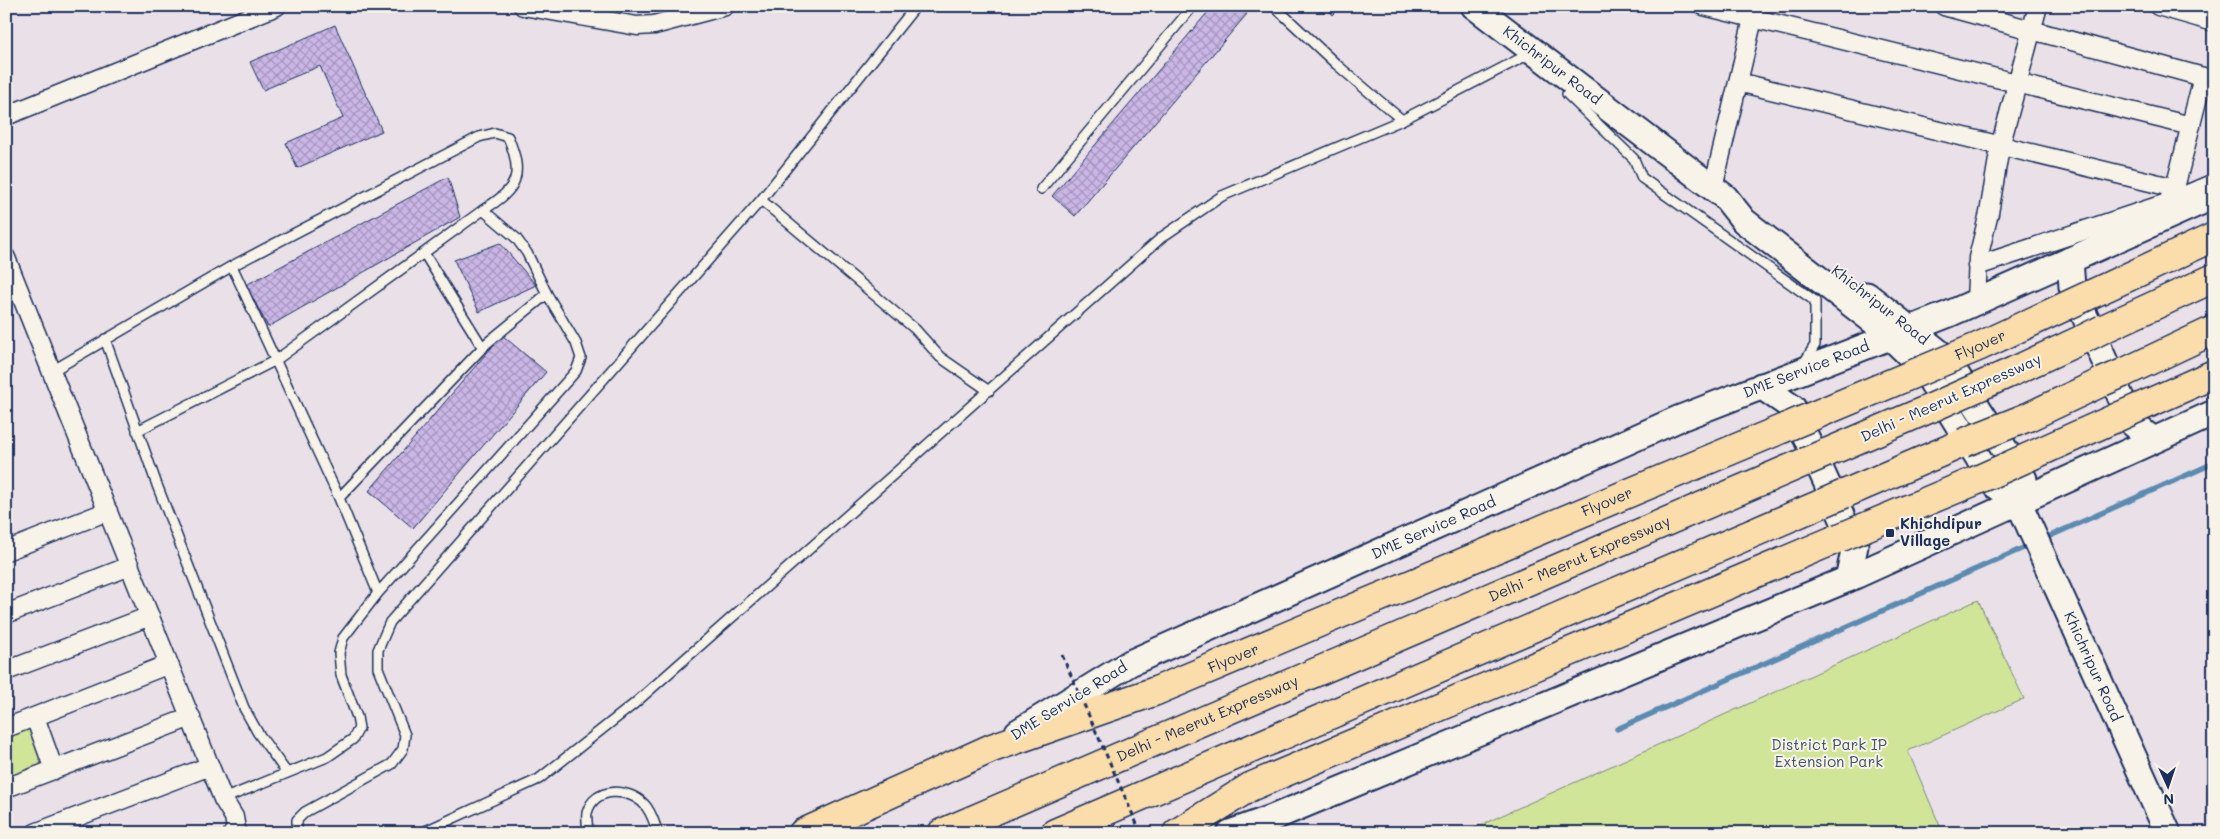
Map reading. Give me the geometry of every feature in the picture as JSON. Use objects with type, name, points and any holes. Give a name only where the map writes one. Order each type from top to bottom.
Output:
[{"type":"highway","name":"Flyover","points":[[803,833],[992,748],[1156,691],[1980,346],[2214,237]]},
{"type":"highway","name":"Delhi - Meerut Expressway","points":[[942,833],[1931,408],[2214,278]]},
{"type":"highway","points":[[1054,833],[1963,443],[2028,417],[2214,330]]},
{"type":"highway","points":[[1177,833],[1250,786],[1975,481],[2214,374]]},
{"type":"street","points":[[6,116],[277,6]]},
{"type":"street","points":[[523,6],[637,26],[654,25],[725,6]]},
{"type":"street","name":"Khichripur Road","points":[[1474,6],[1719,193],[1744,221],[1878,324],[1901,333],[1995,485],[2018,501],[2168,833]]},
{"type":"street","points":[[1704,6],[1754,12],[2191,126]]},
{"type":"street","points":[[1944,6],[2208,78],[2191,126],[2171,196]]},
{"type":"street","points":[[1976,301],[1977,266],[2000,147],[2038,6]]},
{"type":"street","points":[[2158,6],[2214,22]]},
{"type":"street","points":[[1719,193],[1738,82],[1754,12]]},
{"type":"street","points":[[1738,82],[2000,147],[2171,196]]},
{"type":"street","points":[[1977,266],[2214,182]]},
{"type":"street","name":"DME Service Road","points":[[992,748],[1130,663],[1678,419],[1901,333],[2214,196]]},
{"type":"street","points":[[6,258],[223,799],[234,817],[236,829],[233,833]]},
{"type":"street","points":[[2070,260],[2072,287],[2132,423],[2153,440]]},
{"type":"street","points":[[1761,386],[1793,408],[1855,546],[1848,579]]},
{"type":"street","points":[[1230,833],[1272,818],[1848,579],[2214,412]]},
{"type":"street","points":[[6,551],[108,511]]},
{"type":"street","points":[[6,614],[130,566]]},
{"type":"street","points":[[6,671],[150,616]]},
{"type":"street","points":[[6,728],[169,664]]},
{"type":"street","points":[[35,717],[54,770]]},
{"type":"street","points":[[6,788],[191,717]]},
{"type":"street","points":[[36,833],[210,766]]},
{"type":"lane","points":[[297,833],[297,820],[305,812],[392,764],[403,750],[405,735],[378,668],[378,650],[390,622],[761,200],[916,6]]},
{"type":"lane","points":[[1041,189],[1193,6]]},
{"type":"lane","points":[[1274,6],[1336,64],[1402,120]]},
{"type":"lane","points":[[420,833],[539,779],[634,704],[1162,237],[1222,196],[1402,120],[1533,51]]},
{"type":"lane","points":[[1567,94],[1634,159],[1642,178],[1815,301],[1815,345],[1799,372]]},
{"type":"lane","points":[[52,372],[105,339],[232,266],[429,161],[478,137],[495,133],[508,137],[514,150],[516,168],[514,185],[503,198],[483,210],[276,360],[137,431]]},
{"type":"lane","points":[[761,200],[915,329],[940,356],[989,391]]},
{"type":"lane","points":[[223,799],[327,757],[354,739],[358,728],[357,717],[341,675],[339,653],[343,638],[378,593],[576,371],[581,358],[576,343],[547,294],[527,253],[516,238],[483,210]]},
{"type":"lane","points":[[424,253],[483,348]]},
{"type":"lane","points":[[232,266],[339,498],[378,593]]},
{"type":"lane","points":[[339,498],[483,348],[547,294]]},
{"type":"lane","points":[[105,339],[137,431],[244,708],[258,733],[287,773]]},
{"type":"lane","points":[[588,833],[587,814],[592,804],[607,794],[622,791],[645,805],[658,833]]},
{"type":"path","points":[[1062,655],[1141,833]]},
{"type":"green space","name":"District Park IP Extension Park","points":[[1978,600],[2024,699],[1908,751],[1943,833],[1463,833]]},
{"type":"green space","points":[[31,722],[49,768],[6,785],[6,731]]},
{"type":"building","points":[[1213,6],[1238,6],[1247,14],[1075,216],[1052,196]]},
{"type":"building","points":[[1324,6],[1342,6],[1333,15]]},
{"type":"building","points":[[335,25],[382,131],[297,168],[286,143],[343,118],[320,66],[263,90],[250,62]]},
{"type":"building","points":[[448,177],[460,217],[268,327],[246,285]]},
{"type":"building","points":[[500,243],[536,285],[479,312],[454,260]]},
{"type":"building","points":[[502,335],[546,372],[413,528],[369,491]]},
{"type":"waterway","points":[[2041,540],[2214,463]]},
{"type":"waterway","points":[[1617,729],[2030,545]]},
{"type":"place","name":"Khichdipur Village","points":[[1890,533]]}]
